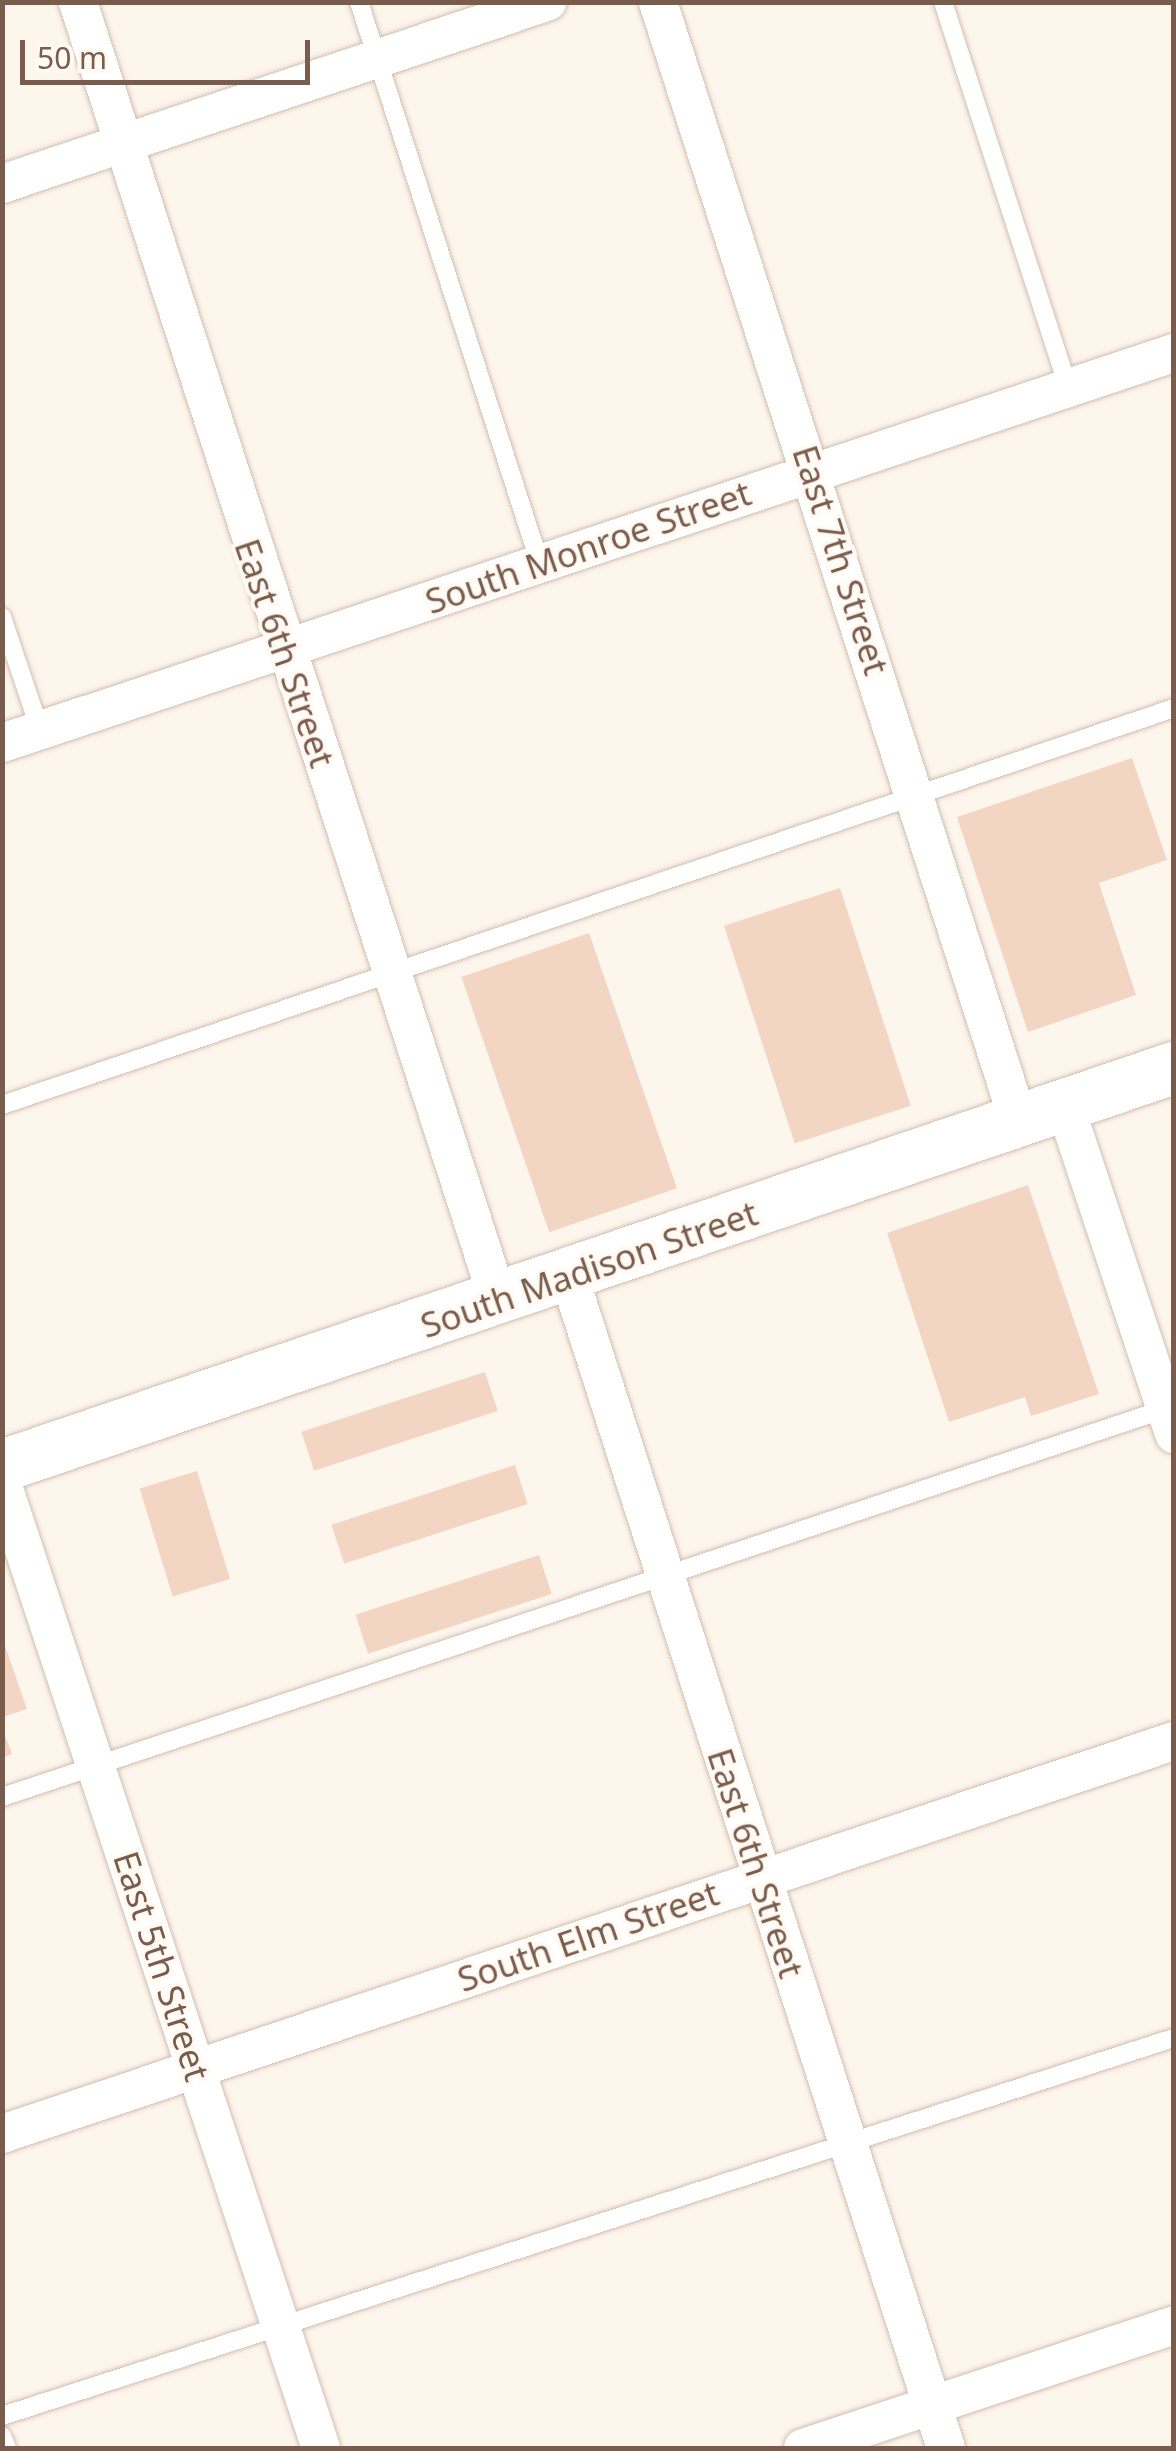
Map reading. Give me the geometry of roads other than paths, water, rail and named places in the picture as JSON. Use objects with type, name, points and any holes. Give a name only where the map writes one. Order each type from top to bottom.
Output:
[{"type":"main road","name":"South Madison Street","points":[[2,1466],[498,1302],[1174,1068]]},
{"type":"street","name":"East 6th Street","points":[[78,2],[498,1302]]},
{"type":"street","points":[[2,184],[547,2]]},
{"type":"street","name":"East 7th Street","points":[[658,2],[916,795],[1169,1422]]},
{"type":"street","name":"South Monroe Street","points":[[2,742],[1174,352]]},
{"type":"street","name":"East 6th Street","points":[[569,1276],[946,2448]]},
{"type":"street","name":"East 5th Street","points":[[2,1483],[321,2448]]},
{"type":"street","name":"South Elm Street","points":[[2,2134],[1174,1741]]},
{"type":"street","points":[[803,2448],[1174,2324]]},
{"type":"lane","points":[[359,2],[487,416],[540,564]]},
{"type":"lane","points":[[943,2],[1068,387]]},
{"type":"lane","points":[[2,617],[40,730]]},
{"type":"lane","points":[[2,1105],[1174,708]]},
{"type":"lane","points":[[2,1797],[663,1572],[1169,1422]]},
{"type":"lane","points":[[2,2416],[1174,2038]]},
{"type":"lane","points":[[2,2436],[6,2448]]}]
